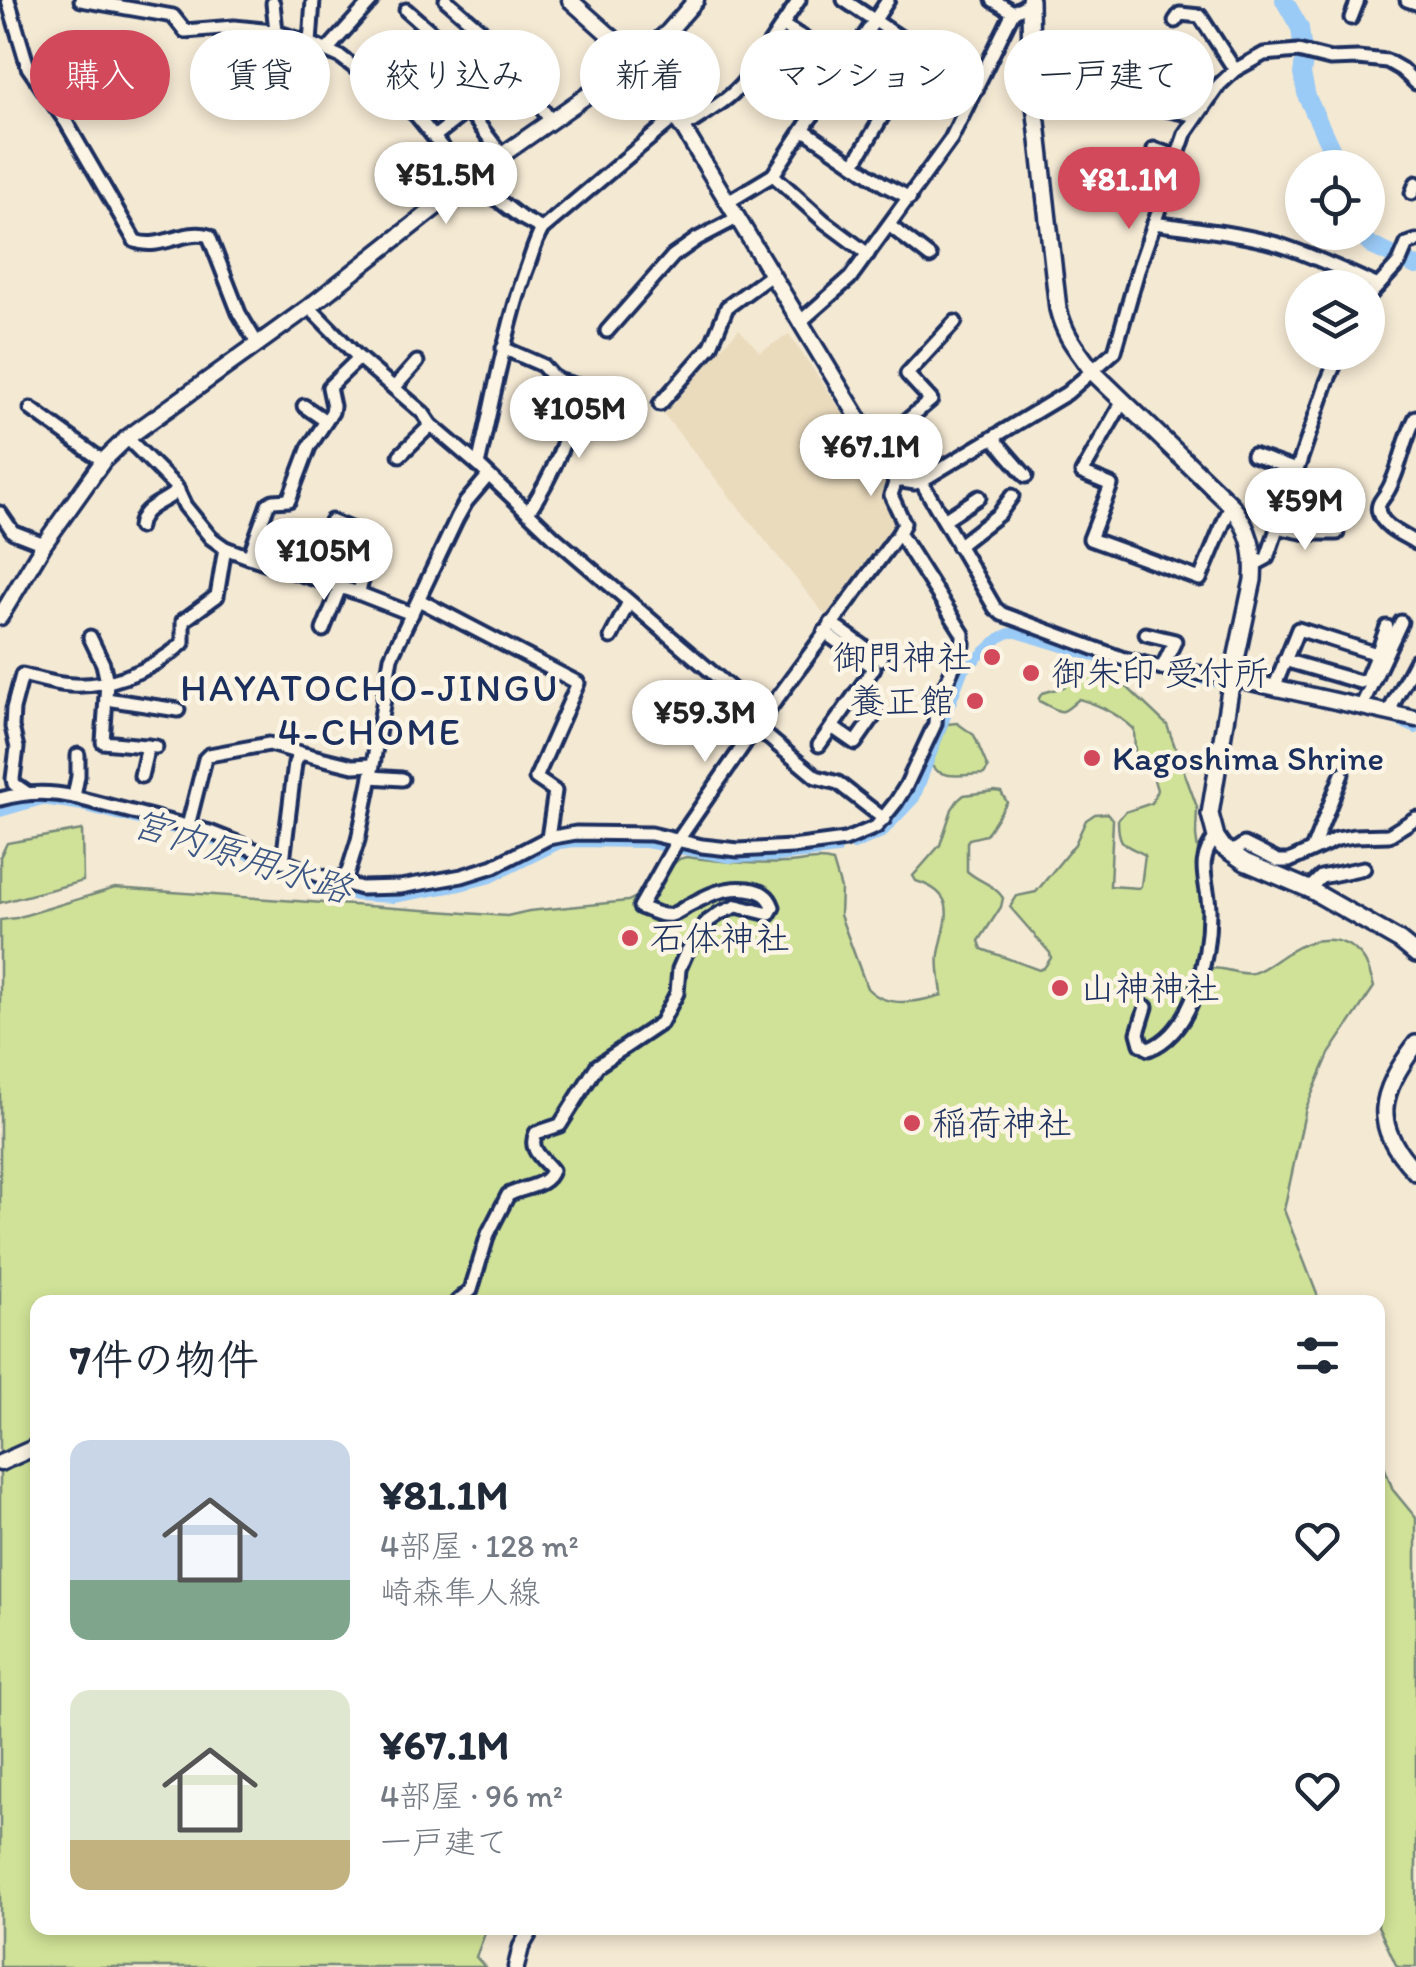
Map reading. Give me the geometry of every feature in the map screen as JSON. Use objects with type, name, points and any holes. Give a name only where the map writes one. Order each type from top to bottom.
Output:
[{"type":"main road","points":[[1030,2],[1030,30]]},
{"type":"main road","points":[[1037,120],[1058,309],[1066,335],[1093,372],[1232,505],[1248,531],[1254,580],[1232,678],[1210,814],[1216,837],[1231,853],[1258,869],[1310,888],[1416,954]]},
{"type":"main road","points":[[1416,1044],[1390,1088],[1384,1117],[1394,1145],[1416,1172]]},
{"type":"street","points":[[8,0],[28,68],[66,122],[135,241],[152,244],[201,234],[211,237],[232,299],[258,345]]},
{"type":"street","points":[[81,0],[170,15],[185,31],[190,31]]},
{"type":"street","points":[[311,30],[313,0]]},
{"type":"street","points":[[330,47],[372,0]]},
{"type":"street","points":[[447,0],[480,30]]},
{"type":"street","points":[[668,30],[696,0]]},
{"type":"street","points":[[778,30],[798,0]]},
{"type":"street","points":[[844,0],[887,30]]},
{"type":"street","points":[[869,30],[888,0]]},
{"type":"street","points":[[994,0],[1013,12]]},
{"type":"street","points":[[1352,18],[1358,0]]},
{"type":"street","points":[[1407,0],[1416,3]]},
{"type":"street","points":[[574,1],[605,30]]},
{"type":"street","points":[[984,75],[1013,12],[1030,2]]},
{"type":"street","points":[[273,3],[276,30]]},
{"type":"street","points":[[406,10],[429,30]]},
{"type":"street","points":[[1174,21],[1180,14],[1200,16],[1235,70]]},
{"type":"street","points":[[782,24],[792,30]]},
{"type":"street","points":[[201,30],[262,30]]},
{"type":"street","points":[[1214,92],[1235,70],[1264,54],[1303,53],[1330,59],[1386,61],[1416,83]]},
{"type":"street","points":[[478,465],[509,321],[531,249],[542,229],[679,123],[740,88]]},
{"type":"street","points":[[0,617],[44,544],[103,461],[127,438],[258,345],[469,181],[580,101]]},
{"type":"street","points":[[434,137],[468,110],[502,156]]},
{"type":"street","points":[[420,120],[469,181],[542,229]]},
{"type":"street","points":[[677,120],[896,480],[915,483],[1067,393],[1116,351],[1163,194],[1184,134],[1193,120]]},
{"type":"street","points":[[728,202],[773,175],[810,120]]},
{"type":"street","points":[[854,164],[880,120]]},
{"type":"street","points":[[800,322],[850,278],[952,140],[962,120]]},
{"type":"street","points":[[804,130],[910,198]]},
{"type":"street","points":[[1154,149],[1178,157]]},
{"type":"street","points":[[773,175],[868,254]]},
{"type":"street","points":[[1134,188],[1163,194]]},
{"type":"street","points":[[607,331],[673,256],[737,218]]},
{"type":"street","points":[[1154,224],[1275,244],[1341,270]]},
{"type":"street","points":[[890,226],[930,257]]},
{"type":"street","points":[[1385,278],[1401,259],[1407,244],[1416,241]]},
{"type":"street","points":[[660,404],[711,346],[727,307],[771,275]]},
{"type":"street","points":[[309,307],[423,413],[431,425],[816,777],[838,784],[884,819]]},
{"type":"street","points":[[871,439],[889,426],[898,428],[930,400],[906,374],[955,322]]},
{"type":"street","points":[[503,348],[542,365],[555,379],[599,392]]},
{"type":"street","points":[[249,557],[266,507],[273,501],[289,500],[309,447],[332,412],[329,387],[360,358]]},
{"type":"street","points":[[394,388],[418,362]]},
{"type":"street","points":[[1254,565],[1266,558],[1332,370]]},
{"type":"street","points":[[528,512],[556,462],[578,388]]},
{"type":"street","points":[[1124,401],[1082,473],[1112,485],[1090,539],[1200,579],[1232,505]]},
{"type":"street","points":[[304,406],[326,421]]},
{"type":"street","points":[[31,409],[103,461]]},
{"type":"street","points":[[1416,417],[1390,488],[1378,505],[1387,525],[1416,543]]},
{"type":"street","points":[[400,456],[431,425]]},
{"type":"street","points":[[127,438],[178,490],[203,528],[224,548],[412,614]]},
{"type":"street","points":[[994,439],[1026,476]]},
{"type":"street","points":[[1252,455],[1296,470]]},
{"type":"street","points":[[338,882],[351,864],[391,657],[457,518],[488,476]]},
{"type":"street","points":[[465,1295],[471,1290],[488,1234],[508,1195],[545,1182],[551,1176],[552,1170],[533,1147],[536,1133],[560,1126],[596,1066],[661,1023],[677,994],[679,969],[686,953],[708,922],[737,906],[768,914],[773,907],[763,893],[734,888],[714,892],[673,914],[640,906],[667,857],[760,722],[899,533],[904,523],[891,495],[896,480]]},
{"type":"street","points":[[922,481],[1002,614],[1121,658],[1416,719]]},
{"type":"street","points":[[139,527],[146,509],[178,490]]},
{"type":"street","points":[[958,546],[998,514],[1012,496]]},
{"type":"street","points":[[944,520],[979,498]]},
{"type":"street","points":[[0,513],[13,532],[44,544]]},
{"type":"street","points":[[331,521],[376,540],[358,593]]},
{"type":"street","points":[[1278,527],[1307,533],[1338,533]]},
{"type":"street","points":[[0,799],[52,792],[74,797],[210,832],[361,888],[462,876],[494,866],[548,838],[576,834],[651,834],[721,849],[792,847],[853,838],[884,819],[906,786],[935,724],[936,706],[963,644],[963,634],[899,533]]},
{"type":"street","points":[[27,793],[13,779],[18,748],[12,727],[13,709],[22,675],[64,684],[107,682],[158,662],[182,644],[184,621],[215,599],[224,548]]},
{"type":"street","points":[[322,630],[340,587]]},
{"type":"street","points":[[419,600],[578,683],[536,778],[555,792],[548,838]]},
{"type":"street","points":[[611,637],[628,602]]},
{"type":"street","points":[[1361,707],[1400,622]]},
{"type":"street","points":[[1284,660],[1360,682],[1366,680],[1387,627]]},
{"type":"street","points":[[828,628],[881,659]]},
{"type":"street","points":[[819,745],[874,668],[828,628]]},
{"type":"street","points":[[1274,688],[1298,629],[1377,654]]},
{"type":"street","points":[[1146,634],[1175,641],[1162,668]]},
{"type":"street","points":[[90,638],[107,682],[103,742],[152,747],[141,776]]},
{"type":"street","points":[[1388,713],[1416,660]]},
{"type":"street","points":[[832,726],[854,743],[878,710],[855,694]]},
{"type":"street","points":[[106,699],[178,710]]},
{"type":"street","points":[[188,826],[209,755],[269,744],[402,778]]},
{"type":"street","points":[[283,861],[300,752]]},
{"type":"street","points":[[74,797],[78,755]]},
{"type":"street","points":[[1312,850],[1342,774]]},
{"type":"street","points":[[806,790],[816,777]]},
{"type":"street","points":[[1231,853],[1244,844],[1278,861],[1289,861],[1337,839],[1389,835],[1416,818]]},
{"type":"street","points":[[1146,1007],[1138,1033],[1141,1044],[1149,1048],[1170,1036],[1200,980],[1209,910],[1203,860],[1216,837]]},
{"type":"street","points":[[1310,888],[1321,878],[1364,868]]},
{"type":"street","points":[[0,1463],[30,1450]]},
{"type":"street","points":[[516,1967],[528,1935]]},
{"type":"shaded area","points":[[739,329],[760,352],[789,334],[891,484],[886,493],[897,525],[829,620],[661,411]]},
{"type":"green space","points":[[1079,672],[1112,679],[1128,688],[1167,725],[1197,807],[1207,969],[1253,973],[1297,948],[1326,940],[1355,950],[1368,968],[1374,987],[1329,1054],[1306,1108],[1284,1210],[1317,1295],[30,1295],[30,1935],[484,1935],[476,1957],[485,1967],[0,1967],[0,920],[115,888],[507,916],[628,901],[686,857],[759,863],[821,860],[833,862],[841,889],[840,915],[867,988],[893,1001],[923,1000],[942,995],[939,959],[947,910],[939,894],[913,876],[940,845],[952,809],[964,795],[995,791],[1001,792],[1007,802],[986,835],[967,842],[967,871],[1003,898],[979,941],[982,949],[1039,970],[1044,968],[1050,953],[1010,907],[1017,896],[1036,892],[1075,844],[1086,820],[1095,814],[1107,813],[1113,820],[1110,886],[1141,886],[1145,855],[1121,840],[1118,829],[1118,820],[1125,812],[1152,803],[1157,790],[1149,763],[1135,752],[1134,729],[1108,711],[1079,699],[1061,711],[1039,701],[1042,693],[1064,687]]},
{"type":"green space","points":[[957,723],[974,735],[988,768],[984,774],[948,775],[931,765],[947,724]]},
{"type":"green space","points":[[82,830],[83,881],[0,903],[0,857],[7,843]]},
{"type":"green space","points":[[1385,1469],[1393,1490],[1416,1518],[1416,1967],[1397,1967],[1382,1935]]},
{"type":"waterway","points":[[1284,0],[1300,28],[1307,97],[1332,150]]},
{"type":"waterway","points":[[1381,250],[1416,266]]},
{"type":"waterway","name":"宮内原用水路","points":[[854,845],[882,833],[915,798],[963,671],[999,638],[1017,633],[1153,671]]},
{"type":"waterway","name":"宮内原用水路","points":[[1180,676],[1221,683]]},
{"type":"waterway","name":"宮内原用水路","points":[[1398,721],[1416,729]]},
{"type":"waterway","name":"宮内原用水路","points":[[0,812],[42,800],[77,805],[203,836],[356,896],[393,898],[491,878],[559,844],[575,842],[646,843],[730,858],[837,850]]},
{"type":"place","name":"御門神社","points":[[992,657]]},
{"type":"place","name":"御朱印 受付所","points":[[1031,673]]},
{"type":"place","name":"養正館","points":[[975,701]]},
{"type":"place","name":"Kagoshima Shrine","points":[[1092,758]]},
{"type":"place","name":"石体神社","points":[[630,938]]},
{"type":"place","name":"山神神社","points":[[1060,988]]},
{"type":"place","name":"稲荷神社","points":[[912,1123]]},
{"type":"district","name":"HAYATOCHO-JINGU 4-CHOME","points":[[370,710]]}]
